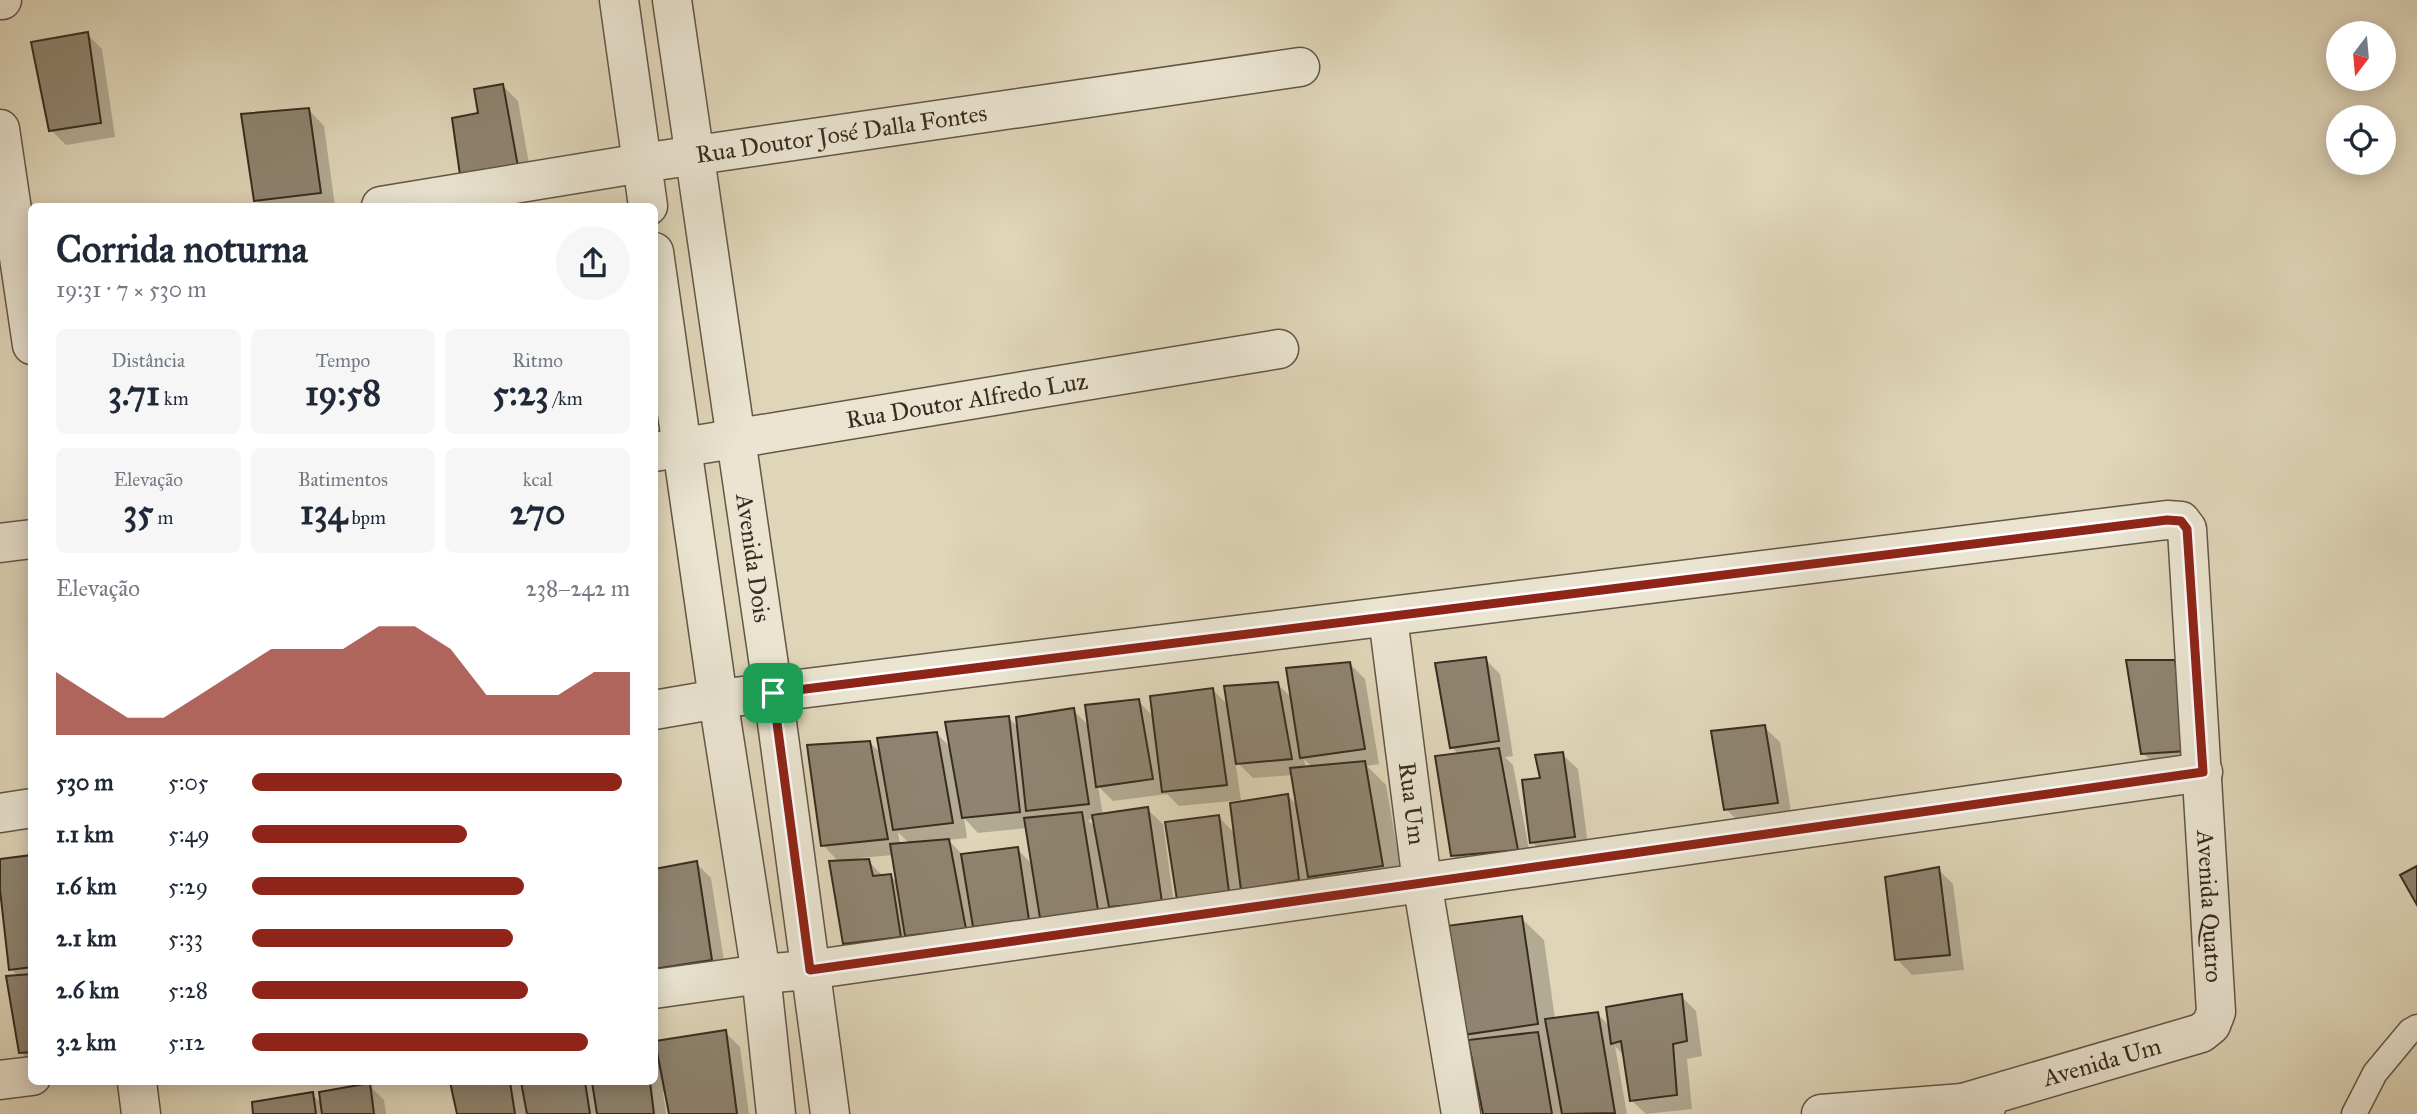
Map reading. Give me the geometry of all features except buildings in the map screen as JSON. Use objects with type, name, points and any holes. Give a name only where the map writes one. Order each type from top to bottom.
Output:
[{"type":"street","points":[[619,0],[648,203]]},
{"type":"street","name":"Avenida Dois","points":[[672,0],[831,1114]]},
{"type":"street","name":"Rua Doutor José Dalla Fontes","points":[[400,203],[642,163],[1300,67]]},
{"type":"street","points":[[0,129],[17,267],[28,324]]},
{"type":"street","points":[[658,308],[668,450],[718,699],[761,974],[776,1114]]},
{"type":"street","name":"Rua Doutor Alfredo Luz","points":[[668,450],[1279,349]]},
{"type":"street","name":"Avenida Quatro","points":[[1388,618],[2167,520],[2181,521],[2187,529],[2216,1012],[2211,1025],[2201,1033]]},
{"type":"street","points":[[0,543],[28,540]]},
{"type":"street","points":[[658,708],[1388,618]]},
{"type":"street","name":"Rua Um","points":[[1388,618],[1422,882],[1461,1114]]},
{"type":"street","points":[[658,988],[810,970],[2203,772]]},
{"type":"street","points":[[0,813],[28,809]]},
{"type":"street","name":"Avenida Um","points":[[1963,1103],[2201,1033]]},
{"type":"street","points":[[0,1080],[28,1076]]},
{"type":"street","points":[[137,1085],[141,1114]]},
{"type":"street","points":[[1821,1114],[1904,1111],[1963,1103],[2009,1114]]},
{"type":"lane","points":[[2354,1114],[2375,1073],[2410,1031],[2417,1027]]},
{"type":"route","points":[[2167,520],[2181,521],[2187,529],[2203,772],[810,970],[773,693],[2167,520]]}]
